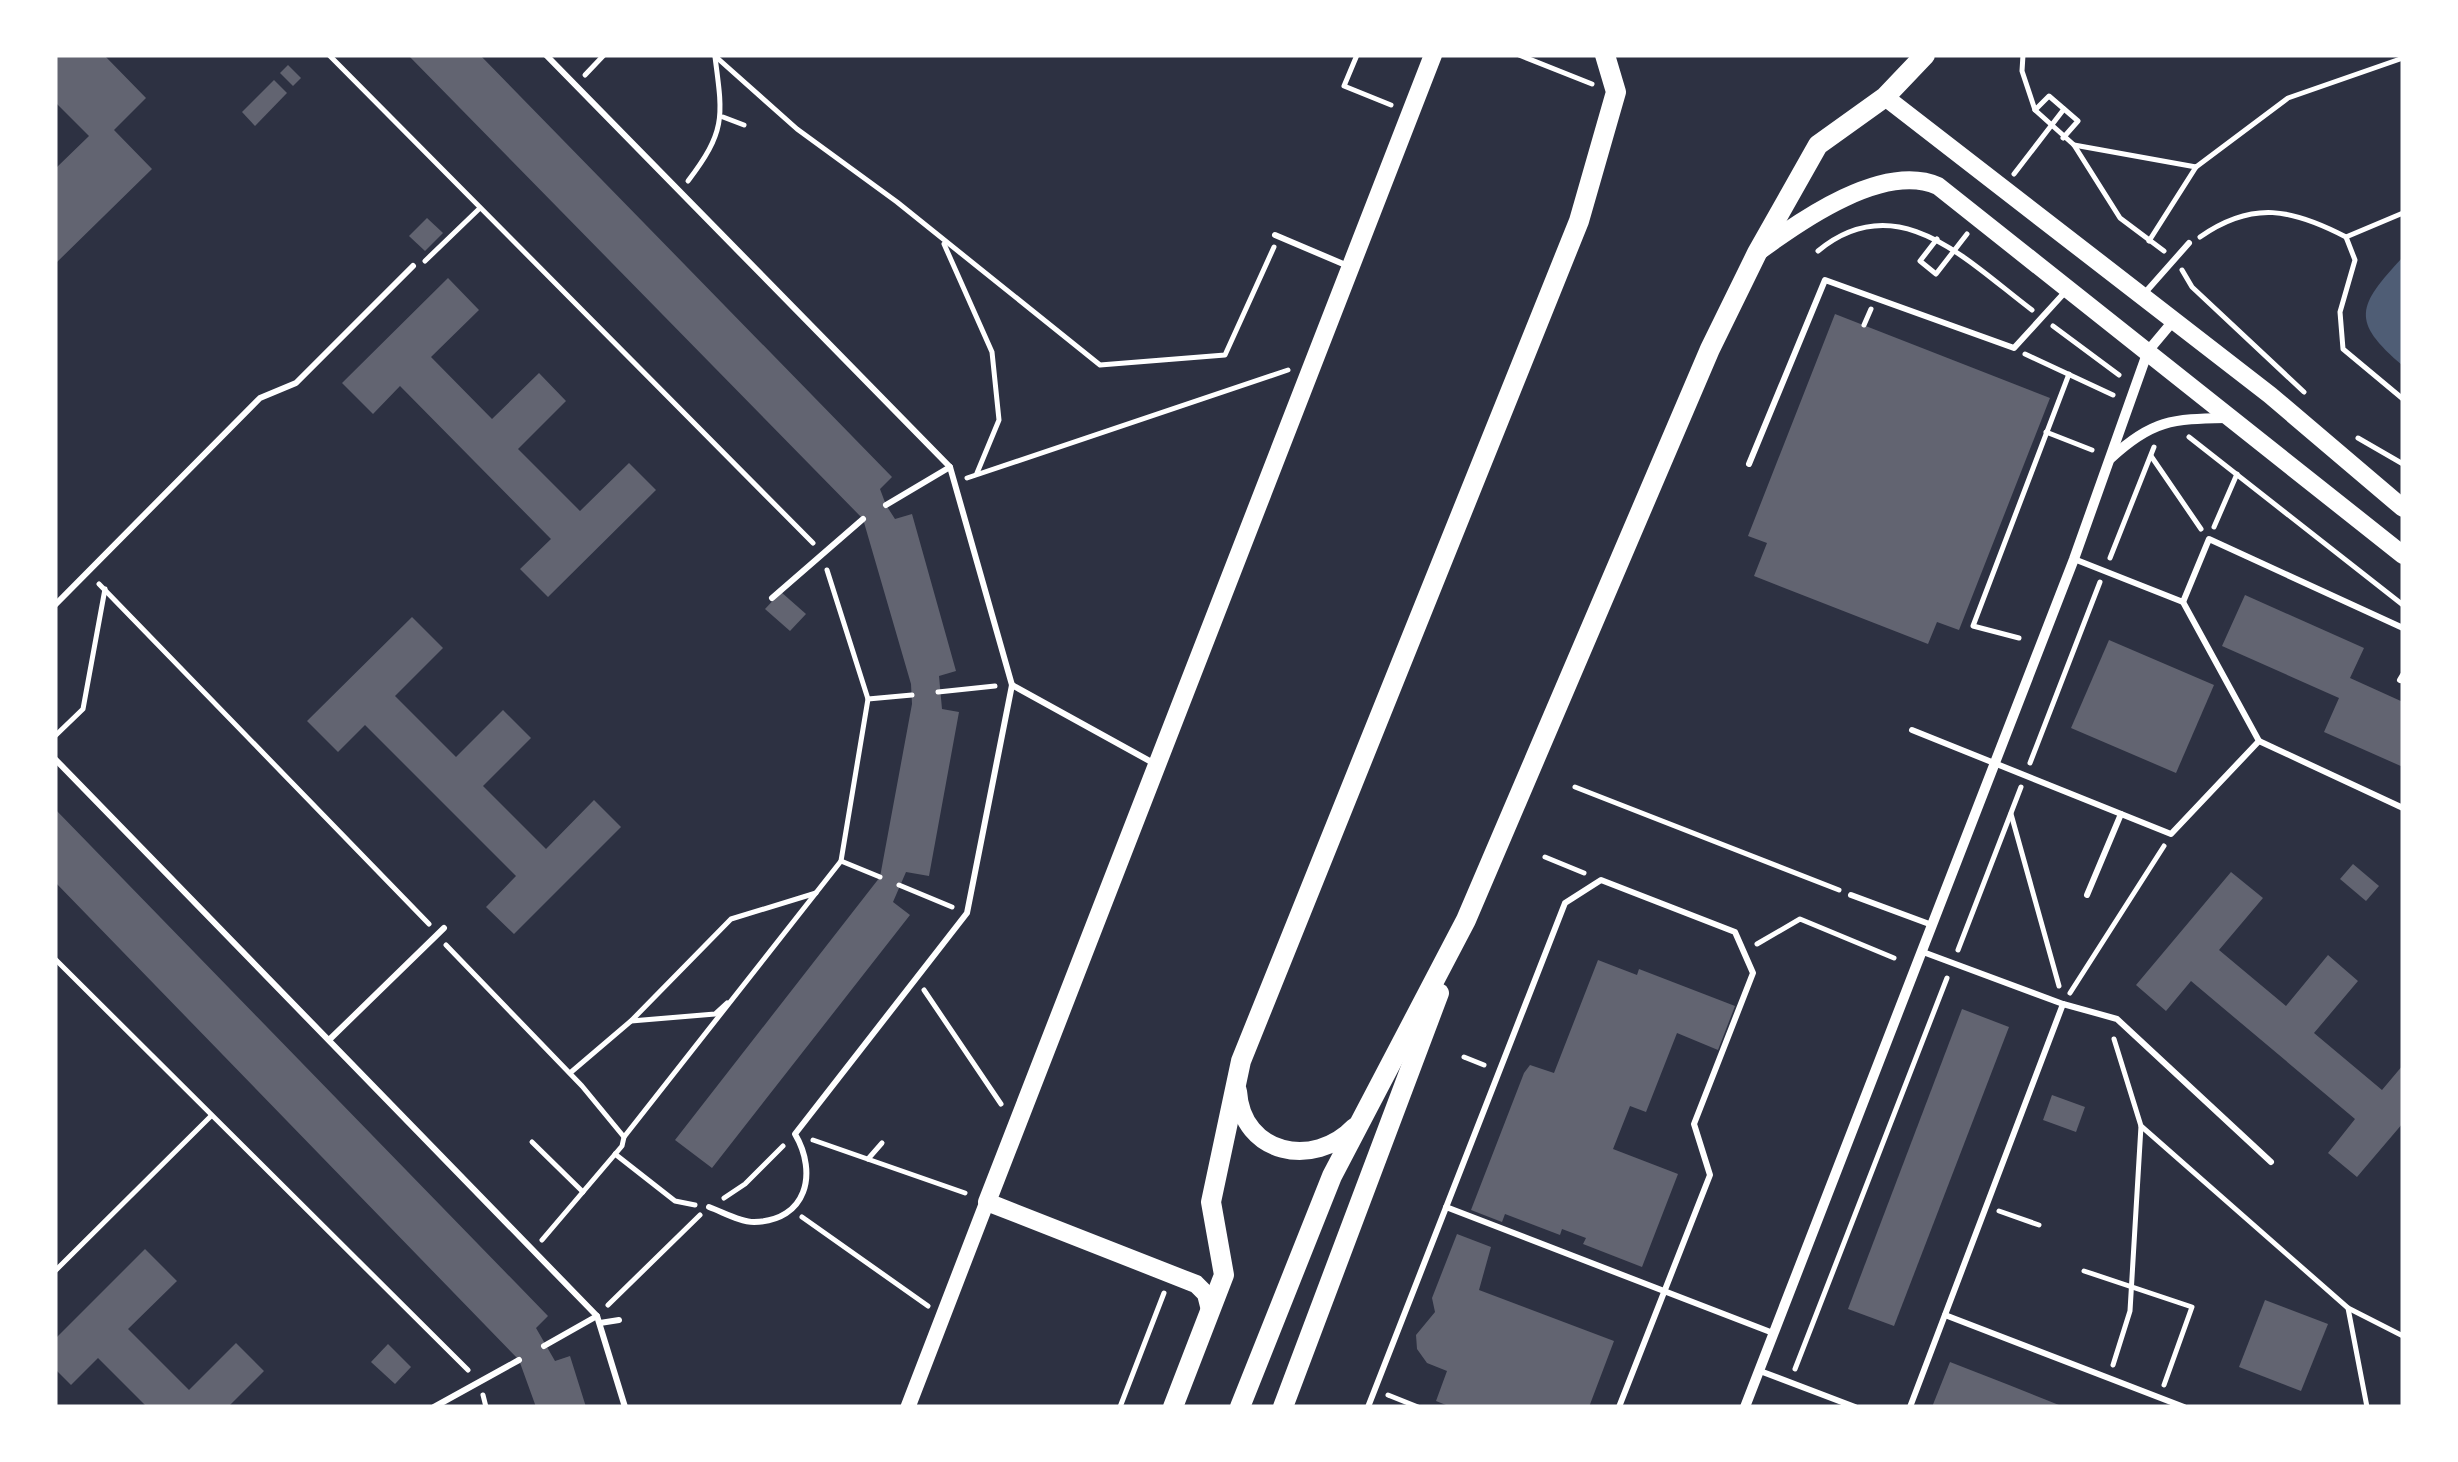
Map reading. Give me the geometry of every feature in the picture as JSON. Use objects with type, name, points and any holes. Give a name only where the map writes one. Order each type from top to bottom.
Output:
[{"type":"main road","points":[[1210,1310],[1206,1294],[1196,1284],[987,1202],[1434,55]]},
{"type":"main road","points":[[1172,1407],[1224,1275],[1211,1202],[1241,1061],[1579,220],[1616,92],[1605,55]]},
{"type":"main road","points":[[1283,1407],[1466,920],[1710,349],[1757,253],[1818,145],[1885,97],[1925,55]]},
{"type":"main road","points":[[1885,97],[2143,295],[2403,508]]},
{"type":"main road","points":[[1757,253],[1838,200],[1919,177],[1966,206],[2403,555]]},
{"type":"main road","points":[[1240,1407],[1332,1176],[1466,920]]},
{"type":"main road","points":[[1241,1061],[1240,1108],[1246,1122],[1269,1144],[1284,1150],[1316,1152],[1344,1138],[1363,1113]]},
{"type":"main road","points":[[1196,1284],[1224,1275]]},
{"type":"street","points":[[1745,1407],[2074,558],[2148,351],[2174,320]]},
{"type":"street","points":[[2110,459],[2136,435],[2168,420],[2228,418]]},
{"type":"street","points":[[908,1407],[987,1202]]},
{"type":"lane","points":[[546,55],[950,467],[1012,685],[967,913],[796,1134],[808,1156],[809,1179],[792,1210],[779,1218],[750,1222],[709,1208]]},
{"type":"lane","points":[[1277,236],[1350,267]]},
{"type":"lane","points":[[2143,295],[2189,243]]},
{"type":"lane","points":[[55,605],[260,398],[299,386],[412,266]]},
{"type":"lane","points":[[1749,464],[1825,280],[2014,348],[2068,288]]},
{"type":"lane","points":[[886,505],[950,467]]},
{"type":"lane","points":[[772,598],[820,551],[862,519]]},
{"type":"lane","points":[[2183,602],[2208,539],[2403,628]]},
{"type":"lane","points":[[2074,558],[2183,602],[2259,741],[2403,808]]},
{"type":"lane","points":[[1012,685],[1155,764]]},
{"type":"lane","points":[[1912,730],[2171,834],[2259,741]]},
{"type":"lane","points":[[55,759],[599,1320],[625,1407]]},
{"type":"lane","points":[[2087,895],[2121,814]]},
{"type":"lane","points":[[1368,1407],[1565,903],[1600,880],[1736,932],[1753,974],[1694,1124],[1710,1174],[1619,1407]]},
{"type":"lane","points":[[1851,895],[1932,925]]},
{"type":"lane","points":[[328,1040],[439,932]]},
{"type":"lane","points":[[1922,952],[2064,1004],[2118,1019],[2271,1162]]},
{"type":"lane","points":[[1910,1407],[2064,1004]]},
{"type":"lane","points":[[1446,1207],[1773,1333]]},
{"type":"lane","points":[[1945,1314],[2184,1407]]},
{"type":"lane","points":[[544,1346],[599,1320],[619,1320]]},
{"type":"lane","points":[[434,1407],[519,1360]]},
{"type":"lane","points":[[1759,1371],[1854,1407]]},
{"type":"path","points":[[328,55],[820,551],[868,699],[841,862],[624,1137],[615,1154],[534,1250]]},
{"type":"path","points":[[576,85],[604,55]]},
{"type":"path","points":[[1356,55],[1344,86],[1394,106]]},
{"type":"path","points":[[1519,55],[1595,85]]},
{"type":"path","points":[[2023,55],[2022,71],[2036,110],[2074,146],[2120,218],[2176,258],[2192,288],[2318,404]]},
{"type":"path","points":[[2364,55],[2364,68]]},
{"type":"path","points":[[680,191],[708,152],[723,116],[715,56]]},
{"type":"path","points":[[715,56],[796,129],[1100,365],[1225,355],[1277,236]]},
{"type":"path","points":[[2149,241],[2196,167],[2288,98],[2364,68],[2403,58]]},
{"type":"path","points":[[2036,110],[2049,96],[2078,121],[2063,138]]},
{"type":"path","points":[[723,116],[744,125]]},
{"type":"path","points":[[2074,146],[2196,167]]},
{"type":"path","points":[[412,266],[428,260],[480,208]]},
{"type":"path","points":[[2189,243],[2217,224],[2278,210],[2346,237],[2403,212]]},
{"type":"path","points":[[1818,250],[1840,235],[1872,223],[1910,228],[1937,239],[2119,374]]},
{"type":"path","points":[[2346,237],[2355,260],[2340,312],[2343,349],[2403,399]]},
{"type":"path","points":[[1936,274],[1920,261],[1937,239]]},
{"type":"path","points":[[943,241],[992,352],[999,420],[976,475]]},
{"type":"path","points":[[2014,348],[2113,395]]},
{"type":"path","points":[[955,482],[1292,369]]},
{"type":"path","points":[[2019,638],[1973,626],[2069,374]]},
{"type":"path","points":[[2178,428],[2403,605]]},
{"type":"path","points":[[2347,428],[2403,464]]},
{"type":"path","points":[[2046,432],[2092,450]]},
{"type":"path","points":[[1790,1383],[2105,570],[2161,438]]},
{"type":"path","points":[[2151,456],[2208,539]]},
{"type":"path","points":[[2208,539],[2237,474]]},
{"type":"path","points":[[88,572],[439,932],[624,1137]]},
{"type":"path","points":[[55,736],[83,709],[104,590]]},
{"type":"path","points":[[938,692],[1012,685]]},
{"type":"path","points":[[868,699],[912,694]]},
{"type":"path","points":[[1575,787],[1851,895]]},
{"type":"path","points":[[2011,812],[2064,1004]]},
{"type":"path","points":[[2064,1004],[2171,834]]},
{"type":"path","points":[[1545,857],[1600,880]]},
{"type":"path","points":[[841,862],[880,877]]},
{"type":"path","points":[[899,885],[967,913]]},
{"type":"path","points":[[570,1073],[631,1021],[731,919],[818,892]]},
{"type":"path","points":[[1744,952],[1800,919],[1894,958]]},
{"type":"path","points":[[55,959],[480,1381],[486,1407]]},
{"type":"path","points":[[916,978],[1000,1104]]},
{"type":"path","points":[[631,1021],[715,1014],[737,995]]},
{"type":"path","points":[[2107,1017],[2141,1126],[2130,1312],[2109,1378]]},
{"type":"path","points":[[1464,1057],[1500,1071]]},
{"type":"path","points":[[55,1272],[211,1116]]},
{"type":"path","points":[[2141,1126],[2348,1308],[2403,1336]]},
{"type":"path","points":[[599,1320],[709,1208],[746,1184],[796,1134],[966,1193]]},
{"type":"path","points":[[868,1160],[883,1141]]},
{"type":"path","points":[[532,1142],[583,1192]]},
{"type":"path","points":[[615,1154],[675,1201],[709,1208]]},
{"type":"path","points":[[1986,1207],[2039,1225]]},
{"type":"path","points":[[792,1210],[931,1307]]},
{"type":"path","points":[[2084,1271],[2192,1307],[2160,1398]]},
{"type":"path","points":[[1120,1407],[1172,1274]]},
{"type":"path","points":[[2348,1308],[2368,1407]]},
{"type":"path","points":[[1375,1390],[1418,1407]]},
{"type":"water","points":[[2403,257],[2403,366],[2374,337],[2366,313],[2376,288]]},
{"type":"building","points":[[55,55],[104,55],[146,98],[114,130],[152,169],[55,264],[55,169],[89,136],[55,102]]},
{"type":"building","points":[[408,55],[480,55],[892,477],[880,489],[895,519],[912,514],[956,671],[939,676],[942,709],[959,712],[929,876],[906,872],[893,902],[910,915],[712,1168],[675,1140],[880,877],[912,704],[911,684],[863,519]]},
{"type":"building","points":[[288,65],[301,78],[293,86],[280,73]]},
{"type":"building","points":[[274,80],[287,93],[255,126],[242,112]]},
{"type":"building","points":[[427,218],[443,233],[425,251],[409,236]]},
{"type":"building","points":[[448,278],[479,310],[431,357],[492,419],[539,373],[566,401],[518,449],[580,511],[629,463],[656,490],[548,597],[520,569],[551,539],[400,386],[373,414],[342,383]]},
{"type":"building","points":[[1835,314],[2050,398],[1959,630],[1937,622],[1928,644],[1754,576],[1767,543],[1748,536]]},
{"type":"building","points":[[781,592],[806,614],[790,631],[765,609]]},
{"type":"building","points":[[2245,595],[2364,648],[2350,678],[2403,702],[2403,767],[2324,732],[2339,698],[2222,646]]},
{"type":"building","points":[[412,617],[443,648],[395,696],[456,757],[503,710],[531,738],[483,786],[546,849],[594,800],[621,827],[514,934],[486,907],[516,876],[365,725],[338,752],[307,721]]},
{"type":"building","points":[[2109,640],[2214,685],[2176,773],[2071,728]]},
{"type":"building","points":[[55,809],[548,1316],[536,1328],[555,1361],[570,1356],[586,1407],[536,1407],[519,1360],[55,882]]},
{"type":"building","points":[[2353,864],[2379,886],[2366,901],[2340,879]]},
{"type":"building","points":[[2231,872],[2263,898],[2219,950],[2286,1006],[2328,955],[2358,981],[2314,1033],[2382,1090],[2403,1065],[2403,1123],[2357,1177],[2328,1153],[2355,1119],[2191,981],[2166,1011],[2136,985]]},
{"type":"building","points":[[1598,960],[1637,975],[1639,969],[1735,1006],[1718,1050],[1677,1033],[1646,1112],[1630,1106],[1613,1149],[1678,1174],[1642,1267],[1583,1244],[1586,1238],[1562,1229],[1560,1235],[1505,1214],[1502,1222],[1471,1210],[1524,1073],[1530,1065],[1554,1073]]},
{"type":"building","points":[[1962,1009],[2009,1027],[1894,1326],[1848,1309]]},
{"type":"building","points":[[2052,1095],[2085,1107],[2076,1132],[2043,1120]]},
{"type":"building","points":[[1457,1234],[1491,1247],[1479,1290],[1614,1341],[1589,1407],[1451,1407],[1436,1401],[1447,1371],[1427,1363],[1417,1349],[1416,1335],[1435,1312],[1432,1298]]},
{"type":"building","points":[[145,1249],[177,1281],[128,1329],[189,1390],[236,1343],[264,1371],[228,1407],[147,1407],[98,1358],[71,1385],[55,1369],[55,1339]]},
{"type":"building","points":[[2265,1300],[2328,1324],[2301,1391],[2239,1367]]},
{"type":"building","points":[[388,1344],[411,1367],[395,1384],[371,1362]]},
{"type":"building","points":[[1950,1362],[2009,1385],[2064,1407],[1932,1407]]}]
